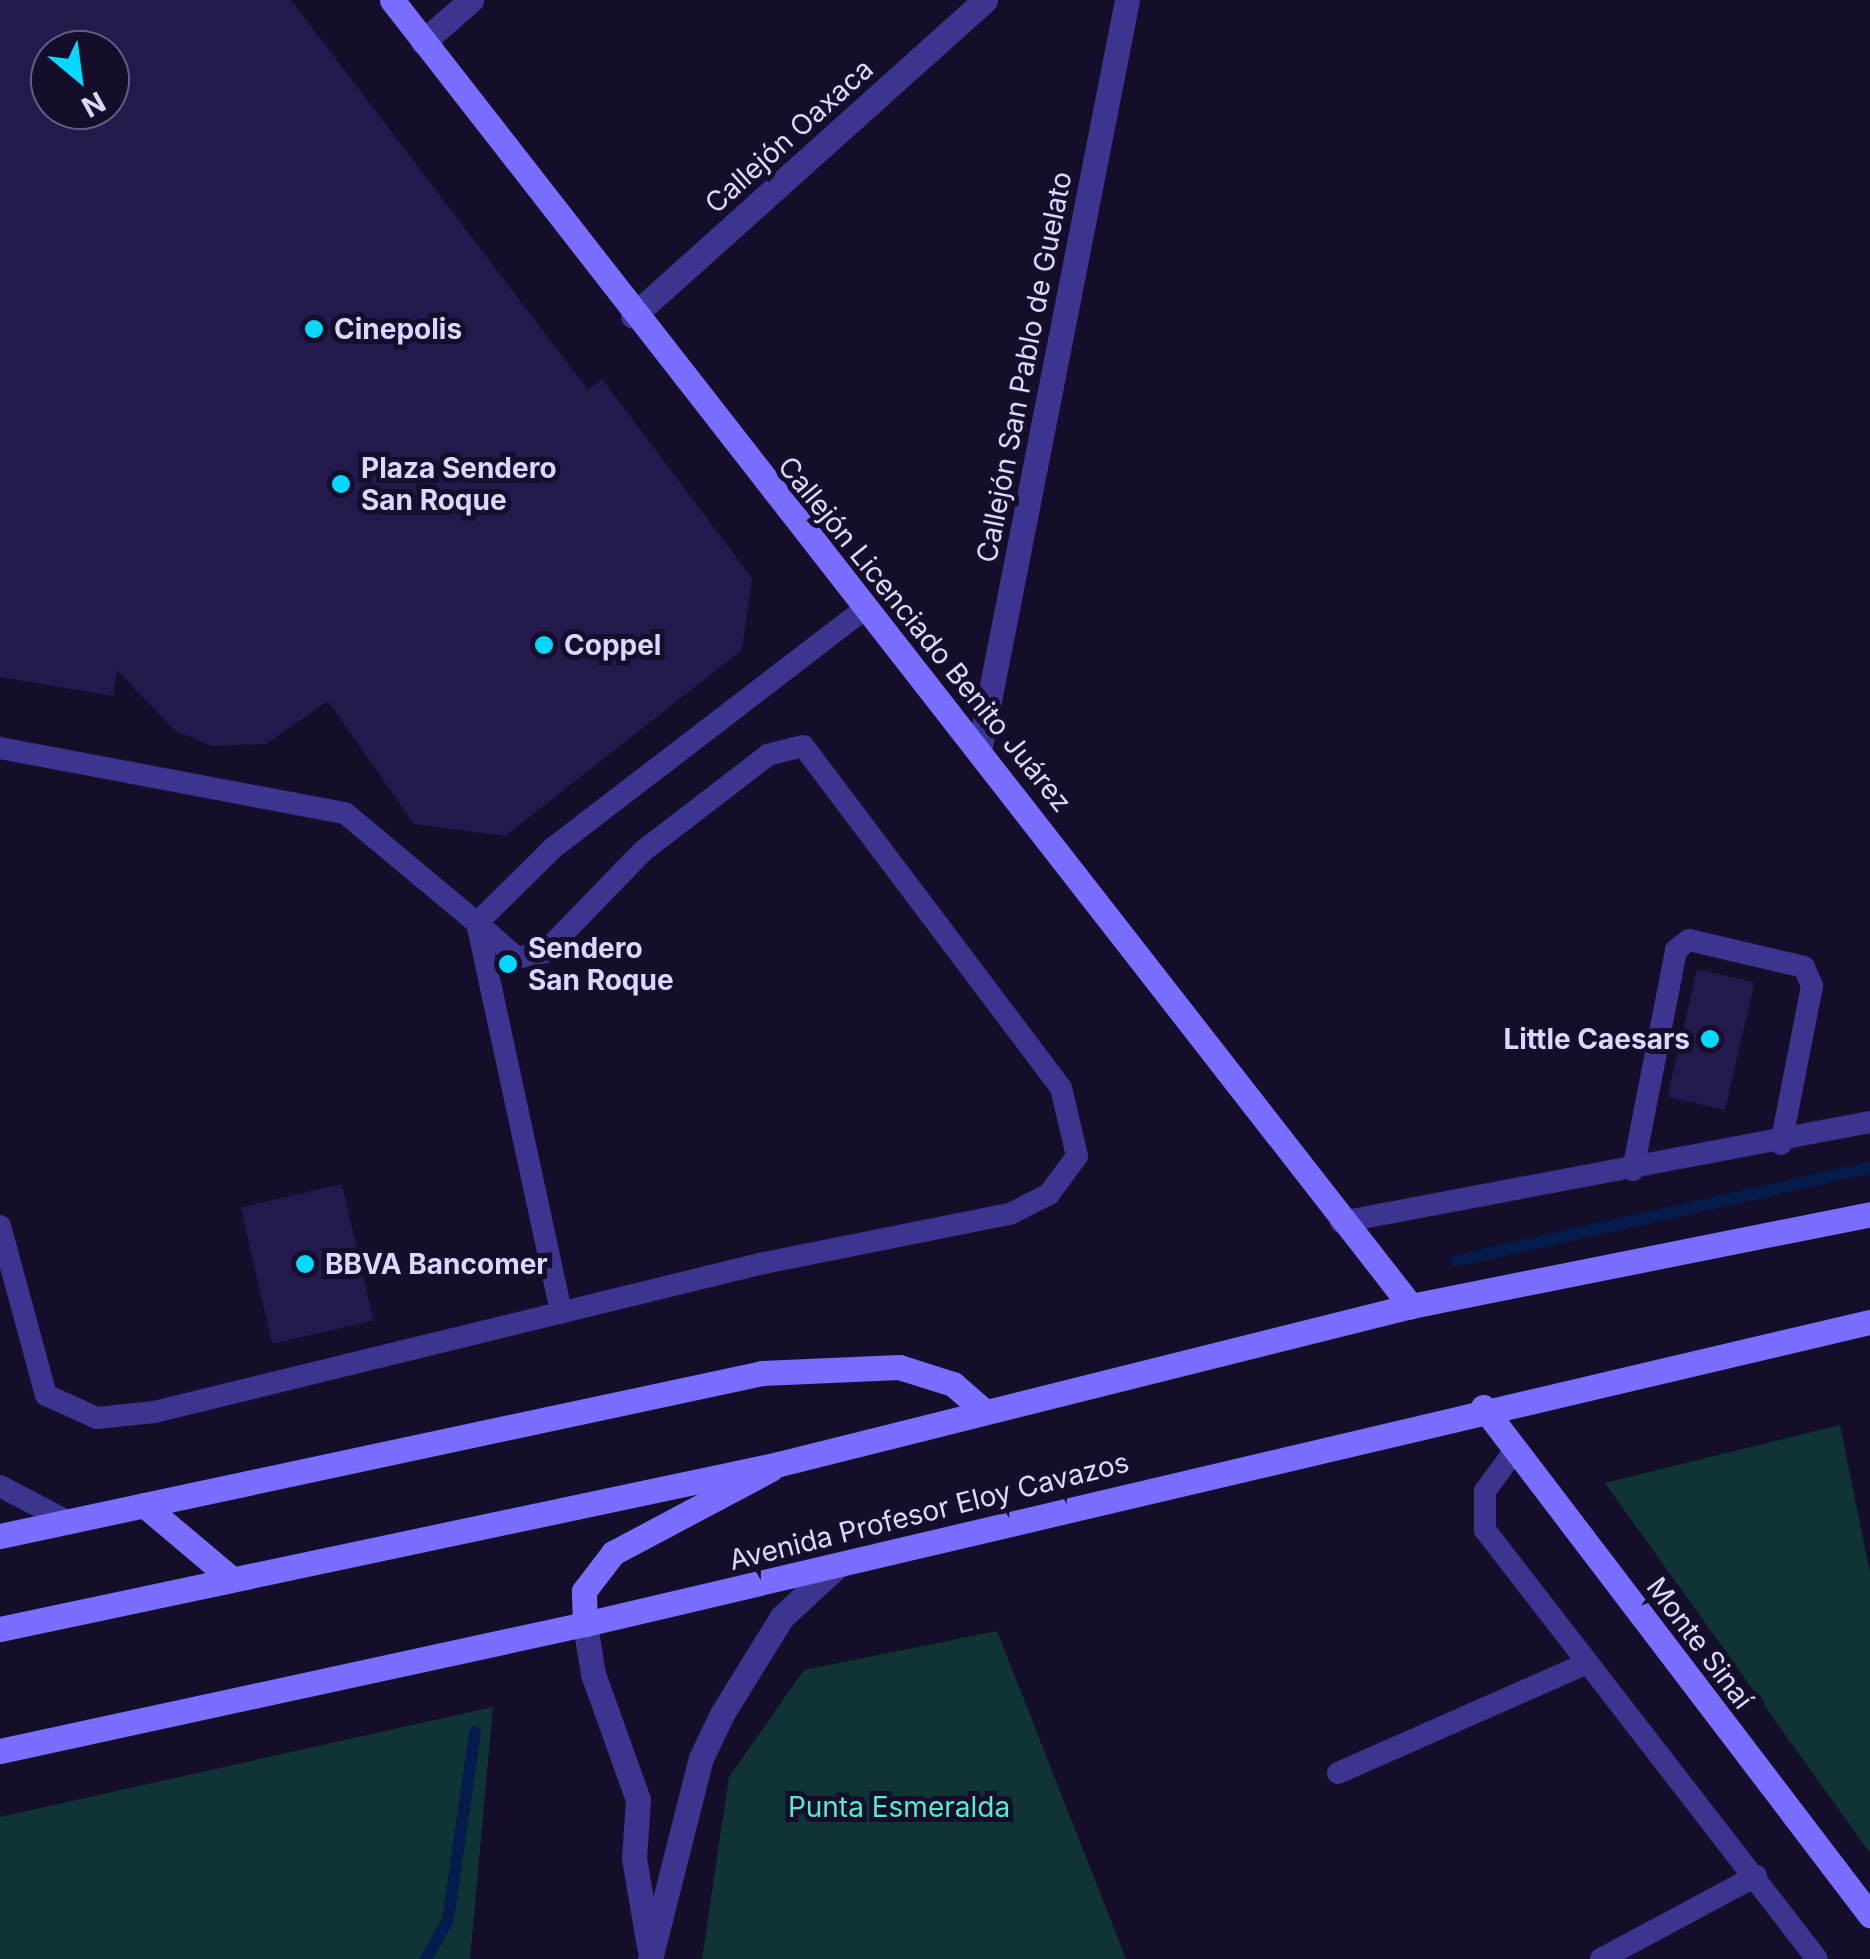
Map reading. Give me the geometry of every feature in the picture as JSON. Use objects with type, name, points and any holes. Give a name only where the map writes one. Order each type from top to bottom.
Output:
[{"type":"main road","name":"Callejón Licenciado Benito Juárez","points":[[392,0],[633,316],[980,746],[1341,1222],[1411,1306]]},
{"type":"main road","points":[[0,1629],[779,1464],[1411,1306],[1870,1214]]},
{"type":"main road","name":"Avenida Profesor Eloy Cavazos","points":[[0,1751],[585,1624],[1482,1407],[1870,1322]]},
{"type":"main road","points":[[0,1536],[762,1374],[899,1367],[953,1384],[984,1410]]},
{"type":"main road","name":"Monte Sinaí","points":[[1482,1407],[1870,1915]]},
{"type":"main road","points":[[585,1624],[584,1591],[612,1554],[737,1494],[779,1464]]},
{"type":"main road","points":[[144,1505],[232,1578]]},
{"type":"street","points":[[423,42],[471,0]]},
{"type":"street","name":"Callejón Oaxaca","points":[[633,316],[985,0]]},
{"type":"street","name":"Callejón San Pablo de Guelato","points":[[980,746],[1127,0]]},
{"type":"street","points":[[651,1958],[716,1727],[782,1618],[838,1565]]},
{"type":"street","points":[[585,1624],[593,1674],[638,1800],[634,1858],[651,1958]]},
{"type":"lane","points":[[477,923],[553,848],[866,608]]},
{"type":"lane","points":[[0,748],[345,813],[517,958],[546,952],[642,851],[768,755],[803,746],[1074,1114],[1077,1156],[1068,1176],[1010,1214],[561,1312],[154,1412],[97,1418],[46,1395],[0,1226]]},
{"type":"lane","points":[[477,923],[561,1312]]},
{"type":"lane","points":[[1632,1170],[1676,950],[1689,940],[1804,967],[1812,986],[1781,1144]]},
{"type":"lane","points":[[1341,1222],[1781,1144],[1870,1122]]},
{"type":"lane","points":[[1515,1450],[1485,1491],[1481,1519],[1585,1664],[1756,1876],[1817,1959]]},
{"type":"lane","points":[[0,1486],[67,1522]]},
{"type":"lane","points":[[1338,1773],[1585,1664]]},
{"type":"lane","points":[[1602,1959],[1756,1876]]},
{"type":"green space","points":[[1840,1425],[1870,1573],[1870,1853],[1605,1483]]},
{"type":"green space","name":"Punta Esmeralda","points":[[997,1631],[1126,1959],[702,1959],[729,1777],[804,1670]]},
{"type":"green space","points":[[493,1707],[470,1959],[0,1959],[0,1817]]},
{"type":"building","name":"Plaza Sendero San Roque","points":[[0,0],[291,0],[588,390],[602,379],[752,578],[742,650],[505,836],[414,824],[328,701],[266,744],[211,746],[174,730],[117,670],[113,696],[0,677]]},
{"type":"building","name":"Little Caesars","points":[[1697,969],[1754,982],[1725,1110],[1668,1097]]},
{"type":"building","name":"BBVA Bancomer","points":[[342,1184],[373,1320],[272,1344],[241,1207]]},
{"type":"waterway","points":[[1456,1261],[1870,1168]]},
{"type":"waterway","points":[[426,1959],[448,1920],[475,1732]]},
{"type":"place","name":"Cinepolis","points":[[314,329]]},
{"type":"place","name":"Plaza Sendero San Roque","points":[[341,484]]},
{"type":"place","name":"Coppel","points":[[544,645]]},
{"type":"place","name":"Sendero San Roque","points":[[508,964]]},
{"type":"place","name":"Little Caesars","points":[[1710,1039]]},
{"type":"place","name":"BBVA Bancomer","points":[[305,1264]]}]
